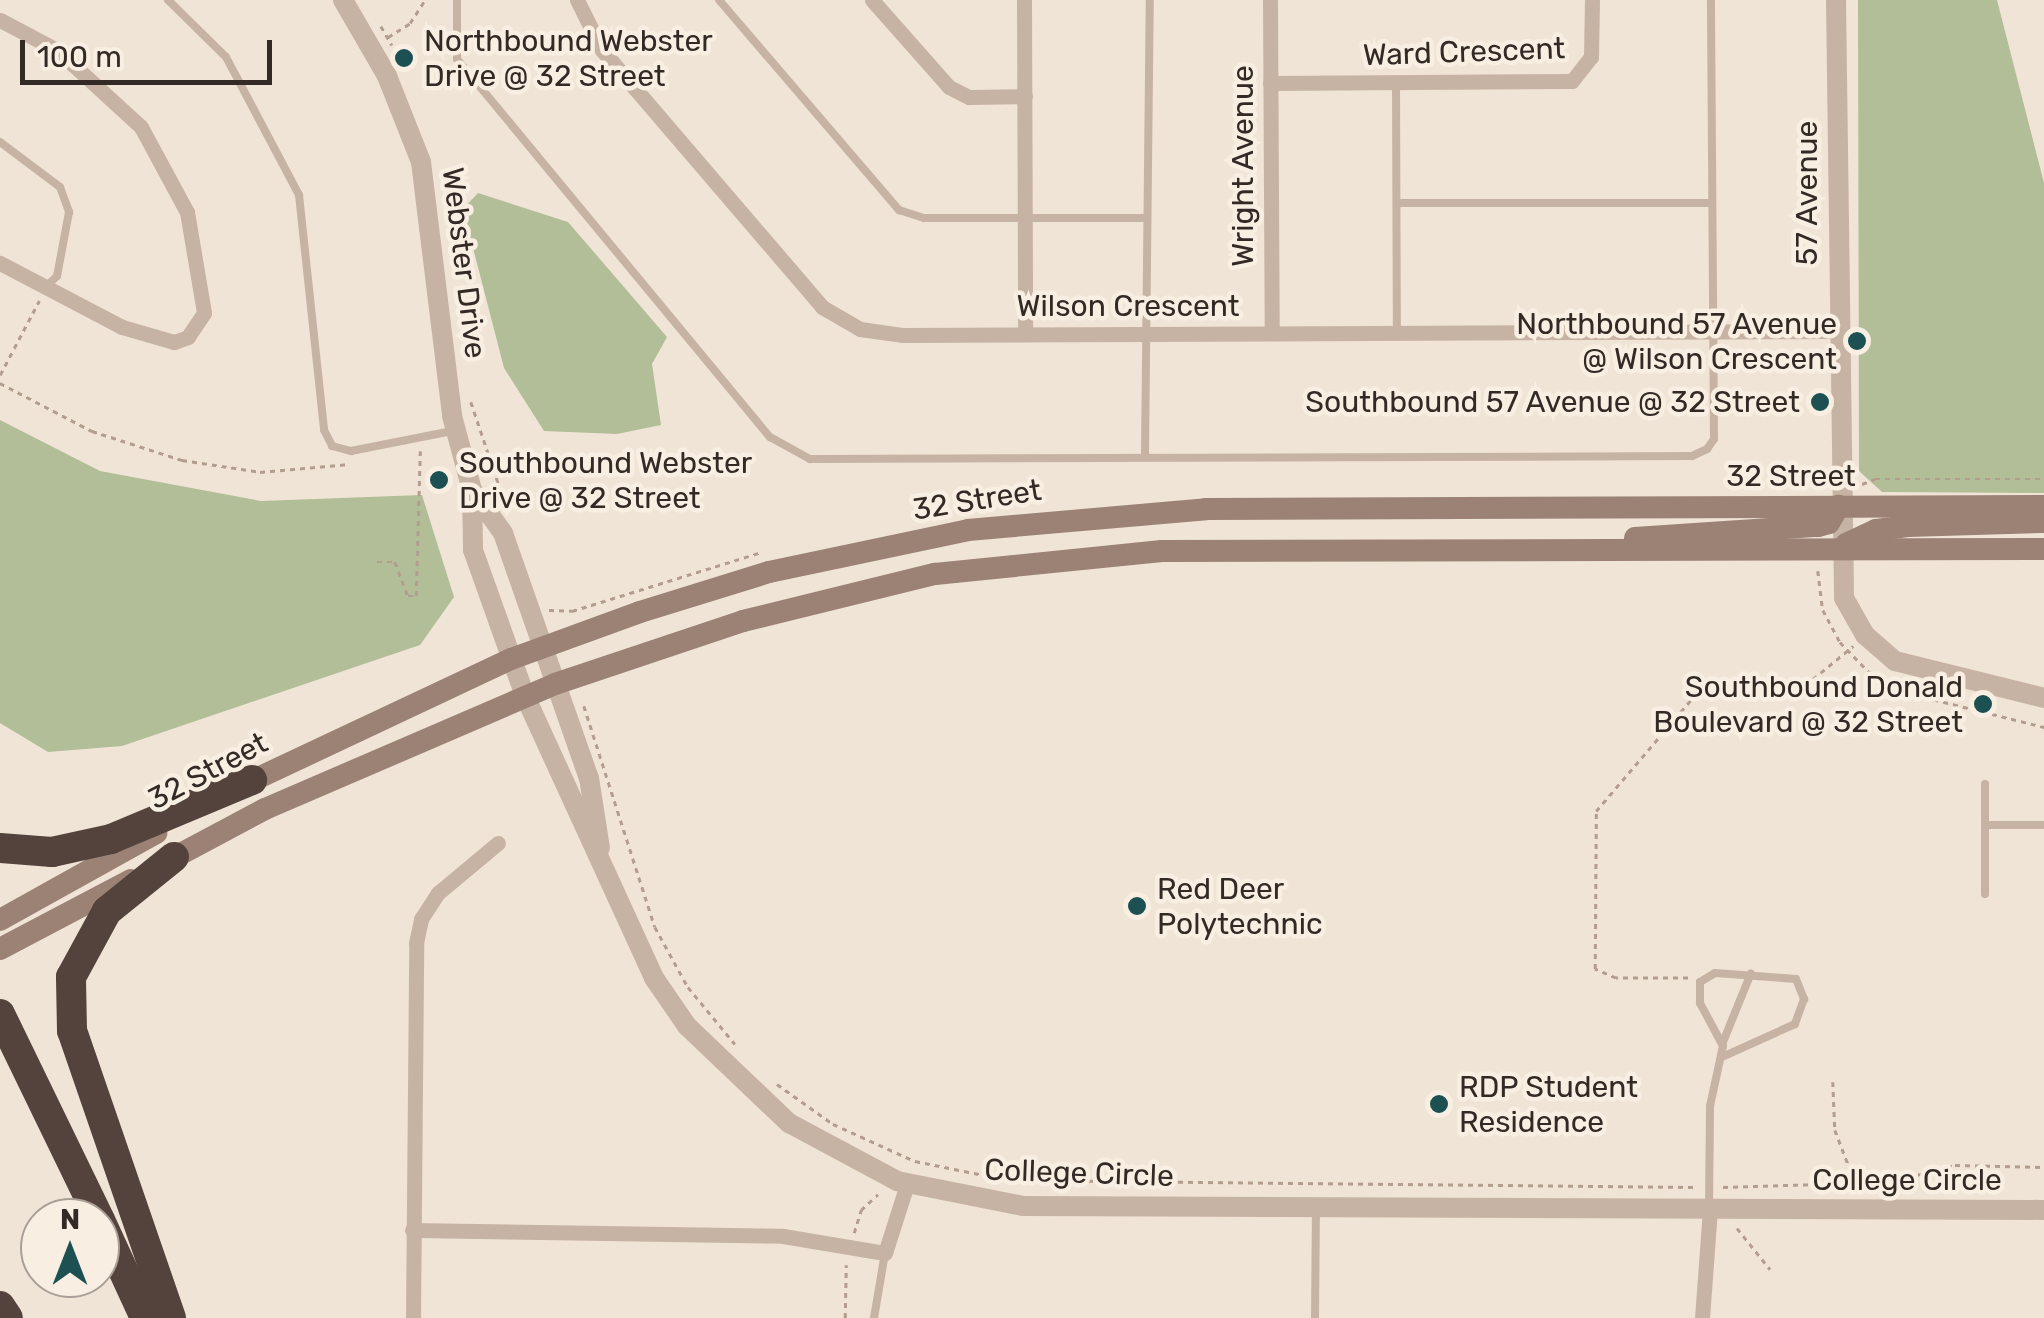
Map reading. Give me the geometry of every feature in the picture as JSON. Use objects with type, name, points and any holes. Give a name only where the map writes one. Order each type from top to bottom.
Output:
[{"type":"highway","points":[[0,848],[52,852],[111,839],[252,780]]},
{"type":"highway","points":[[171,1318],[72,1031],[71,976],[106,911],[174,857]]},
{"type":"highway","points":[[0,1014],[90,1198]]},
{"type":"highway","points":[[120,1263],[145,1318]]},
{"type":"highway","points":[[0,1306],[8,1318]]},
{"type":"main road","points":[[1542,551],[1672,534],[1818,526],[1829,523],[1838,506]]},
{"type":"main road","name":"32 Street","points":[[0,920],[252,780],[511,660],[769,572],[1046,520],[1206,509],[2044,506]]},
{"type":"main road","points":[[1839,548],[1876,530],[2044,522]]},
{"type":"main road","name":"32 Street","points":[[0,949],[265,808],[554,684],[794,607],[1012,562],[1178,550],[2044,549]]},
{"type":"street","name":"Webster Drive","points":[[342,0],[387,76],[422,162],[455,430],[472,490],[473,550],[525,696]]},
{"type":"street","name":"Wilson Crescent","points":[[578,0],[602,50],[834,318],[875,333],[1837,331]]},
{"type":"street","points":[[872,0],[949,87],[969,96],[1025,96]]},
{"type":"street","points":[[1024,0],[1025,334]]},
{"type":"street","name":"Wright Avenue","points":[[1270,0],[1272,332]]},
{"type":"street","name":"Ward Crescent","points":[[1270,83],[1572,81],[1591,57],[1592,0]]},
{"type":"street","name":"57 Avenue","points":[[1836,0],[1839,548],[1844,598],[1866,636]]},
{"type":"street","points":[[0,20],[57,50],[141,128],[187,212],[204,313],[199,327],[174,342],[122,327],[0,262]]},
{"type":"street","name":"Webster Drive","points":[[472,490],[503,533],[554,684]]},
{"type":"street","points":[[1866,636],[1914,670],[2044,698]]},
{"type":"street","name":"College Circle","points":[[554,684],[589,778],[602,862]]},
{"type":"street","name":"College Circle","points":[[525,696],[654,978],[738,1079],[816,1141],[907,1184],[1023,1206],[2044,1210]]},
{"type":"street","points":[[413,1318],[420,919],[438,893],[498,843]]},
{"type":"street","points":[[412,1230],[783,1236],[885,1253],[907,1184]]},
{"type":"street","points":[[1702,1318],[1710,1210]]},
{"type":"lane","points":[[168,0],[226,57],[299,195],[324,430],[332,446],[350,451],[455,430]]},
{"type":"lane","points":[[457,0],[457,60],[788,452],[810,459],[1146,454],[1692,456],[1714,438],[1709,203],[1711,0]]},
{"type":"lane","points":[[719,0],[899,210],[924,218],[1147,218]]},
{"type":"lane","points":[[1146,454],[1150,0]]},
{"type":"lane","points":[[1396,82],[1397,332]]},
{"type":"lane","points":[[0,142],[60,187],[68,212],[58,276],[45,288]]},
{"type":"lane","points":[[1398,203],[1709,203]]},
{"type":"lane","points":[[1985,784],[1986,894]]},
{"type":"lane","points":[[1985,825],[2044,825]]},
{"type":"lane","points":[[1710,1210],[1709,1121],[1724,1056],[1723,1042],[1751,973]]},
{"type":"lane","points":[[1723,1042],[1700,1003],[1703,977],[1751,973],[1796,979],[1803,992],[1802,1014],[1791,1026],[1724,1056]]},
{"type":"lane","points":[[1315,1318],[1316,1208]]},
{"type":"lane","points":[[874,1318],[885,1253]]},
{"type":"path","points":[[388,37],[410,23],[425,0]]},
{"type":"path","points":[[379,22],[398,55]]},
{"type":"path","points":[[0,374],[45,288]]},
{"type":"path","points":[[0,383],[92,431],[182,460],[260,472],[367,461]]},
{"type":"path","points":[[469,396],[507,508]]},
{"type":"path","points":[[402,454],[435,447]]},
{"type":"path","points":[[376,562],[395,562],[408,596],[416,596],[420,450]]},
{"type":"path","points":[[1862,484],[2044,479]]},
{"type":"path","points":[[544,606],[554,612]]},
{"type":"path","points":[[1703,977],[1616,978],[1595,969],[1596,811],[1695,694],[1812,679],[1866,636]]},
{"type":"path","points":[[582,704],[590,710],[655,928],[688,987],[740,1050]]},
{"type":"path","points":[[773,1082],[868,1142],[970,1174],[1066,1183],[1683,1186]]},
{"type":"path","points":[[1833,1082],[1835,1130],[1855,1184]]},
{"type":"path","points":[[1726,1187],[1855,1184],[1956,1164],[2044,1167]]},
{"type":"path","points":[[1737,1230],[1770,1270]]},
{"type":"green space","points":[[1858,0],[1997,0],[2044,183],[2044,493],[1882,492],[1859,471]]},
{"type":"green space","points":[[478,193],[568,222],[667,337],[652,364],[661,425],[617,434],[544,431],[504,368],[463,209]]},
{"type":"green space","points":[[0,420],[100,471],[261,501],[422,495],[454,597],[420,645],[122,746],[48,752],[0,723]]},
{"type":"place","name":"Northbound Webster Drive @ 32 Street","points":[[404,58]]},
{"type":"place","name":"Northbound 57 Avenue @ Wilson Crescent","points":[[1857,341]]},
{"type":"place","name":"Southbound 57 Avenue @ 32 Street","points":[[1820,402]]},
{"type":"place","name":"Southbound Webster Drive @ 32 Street","points":[[439,480]]},
{"type":"place","name":"Southbound Donald Boulevard @ 32 Street","points":[[1983,704]]},
{"type":"place","name":"Red Deer Polytechnic","points":[[1137,906]]},
{"type":"place","name":"RDP Student Residence","points":[[1439,1104]]}]
